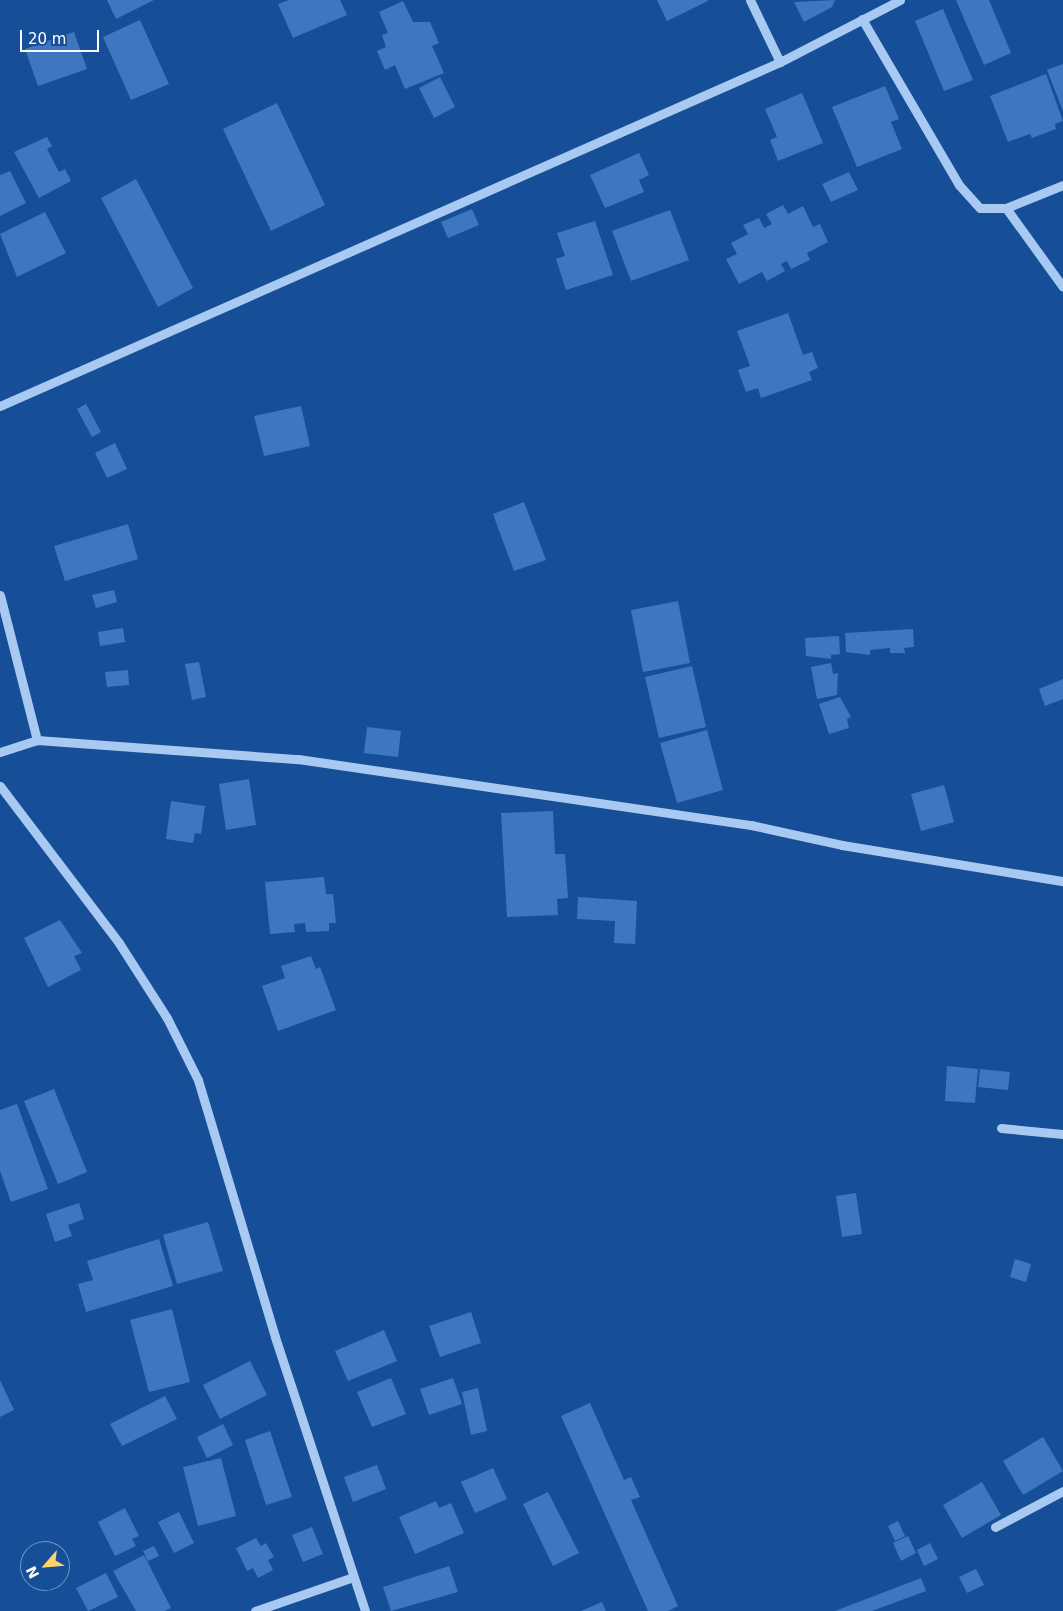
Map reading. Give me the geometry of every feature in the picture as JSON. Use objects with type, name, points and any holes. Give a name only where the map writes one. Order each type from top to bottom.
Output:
[{"type":"street","points":[[750,0],[780,62]]},
{"type":"street","points":[[0,406],[780,62],[900,0]]},
{"type":"street","points":[[862,19],[959,185],[980,208],[1006,208],[1063,184]]},
{"type":"street","points":[[1006,208],[1063,287]]},
{"type":"street","points":[[0,595],[37,740]]},
{"type":"street","points":[[0,752],[37,740],[298,759],[751,824],[842,845],[1063,881]]},
{"type":"street","points":[[0,786],[119,943],[167,1018],[198,1080],[365,1611]]},
{"type":"street","points":[[1001,1128],[1063,1134]]},
{"type":"street","points":[[995,1527],[1063,1490]]},
{"type":"street","points":[[255,1611],[353,1577]]},
{"type":"building","points":[[107,0],[154,0],[116,19]]},
{"type":"building","points":[[289,0],[340,0],[347,15],[293,38],[278,4]]},
{"type":"building","points":[[657,0],[708,0],[708,1],[667,21]]},
{"type":"building","points":[[835,0],[832,7],[804,22],[794,2]]},
{"type":"building","points":[[956,0],[989,0],[1011,53],[984,65]]},
{"type":"building","points":[[403,1],[413,22],[430,22],[439,43],[432,46],[444,73],[405,89],[395,65],[385,70],[377,51],[386,47],[382,35],[388,33],[379,12]]},
{"type":"building","points":[[943,9],[973,80],[944,91],[915,21]]},
{"type":"building","points":[[140,20],[169,84],[131,100],[103,37]]},
{"type":"building","points":[[74,32],[87,69],[38,86],[25,49]]},
{"type":"building","points":[[1063,64],[1063,111],[1047,70]]},
{"type":"building","points":[[1046,74],[1063,121],[1055,124],[1056,129],[1032,138],[1030,134],[1008,142],[990,96]]},
{"type":"building","points":[[440,77],[455,107],[434,118],[419,88]]},
{"type":"building","points":[[885,86],[899,119],[891,122],[902,149],[857,167],[832,107]]},
{"type":"building","points":[[802,93],[823,143],[778,161],[770,140],[777,137],[765,109]]},
{"type":"building","points":[[277,103],[325,205],[271,231],[223,129]]},
{"type":"building","points":[[47,137],[52,146],[47,149],[59,172],[65,169],[71,181],[39,198],[14,152]]},
{"type":"building","points":[[639,153],[649,175],[639,180],[644,192],[605,208],[590,175]]},
{"type":"building","points":[[10,171],[26,203],[0,216],[0,175]]},
{"type":"building","points":[[849,172],[858,190],[831,202],[822,184]]},
{"type":"building","points":[[136,179],[193,288],[158,307],[101,198]]},
{"type":"building","points":[[783,205],[788,214],[803,206],[813,227],[820,224],[828,242],[807,253],[810,260],[791,269],[787,261],[781,264],[785,271],[767,281],[762,272],[739,284],[726,259],[737,254],[731,243],[748,234],[743,225],[759,218],[764,228],[772,224],[766,214]]},
{"type":"building","points":[[472,209],[479,225],[448,238],[441,222]]},
{"type":"building","points":[[670,210],[689,260],[631,281],[612,231]]},
{"type":"building","points":[[45,212],[66,253],[17,277],[0,234]]},
{"type":"building","points":[[595,221],[613,275],[566,290],[556,259],[565,256],[557,233]]},
{"type":"building","points":[[788,313],[803,355],[812,352],[818,368],[809,372],[812,380],[761,398],[758,388],[746,392],[738,370],[750,366],[737,331]]},
{"type":"building","points":[[86,404],[101,432],[92,437],[77,409]]},
{"type":"building","points":[[301,406],[310,446],[264,456],[254,416]]},
{"type":"building","points":[[115,443],[127,469],[107,478],[95,453]]},
{"type":"building","points":[[524,502],[546,560],[514,571],[493,514]]},
{"type":"building","points":[[128,524],[138,559],[65,581],[54,546]]},
{"type":"building","points":[[114,590],[117,602],[96,608],[92,595]]},
{"type":"building","points":[[678,601],[690,663],[643,672],[631,610]]},
{"type":"building","points":[[123,628],[125,642],[100,646],[98,632]]},
{"type":"building","points":[[913,629],[914,647],[904,648],[905,653],[890,653],[890,648],[870,650],[870,655],[846,652],[845,633]]},
{"type":"building","points":[[839,636],[840,654],[831,655],[831,659],[806,656],[805,638]]},
{"type":"building","points":[[199,662],[206,697],[192,700],[185,664]]},
{"type":"building","points":[[831,663],[833,674],[838,673],[837,695],[817,699],[811,667]]},
{"type":"building","points":[[692,666],[706,727],[659,738],[645,677]]},
{"type":"building","points":[[128,670],[129,685],[107,687],[105,672]]},
{"type":"building","points":[[1063,679],[1063,699],[1045,706],[1039,689]]},
{"type":"building","points":[[840,697],[851,717],[847,719],[849,728],[829,734],[819,704]]},
{"type":"building","points":[[367,727],[401,731],[398,757],[364,753]]},
{"type":"building","points":[[707,730],[723,790],[677,803],[660,743]]},
{"type":"building","points":[[249,779],[256,825],[226,830],[219,784]]},
{"type":"building","points":[[944,785],[954,822],[921,831],[911,794]]},
{"type":"building","points":[[171,801],[205,806],[201,834],[195,833],[193,843],[166,839]]},
{"type":"building","points":[[553,811],[555,854],[565,854],[568,898],[557,899],[558,915],[507,917],[501,813]]},
{"type":"building","points":[[324,877],[326,894],[333,894],[336,923],[329,923],[329,931],[306,932],[305,923],[294,924],[295,932],[270,934],[265,882]]},
{"type":"building","points":[[578,897],[637,901],[635,944],[614,943],[615,921],[577,919]]},
{"type":"building","points":[[60,920],[82,953],[74,956],[81,970],[48,987],[24,938]]},
{"type":"building","points":[[311,956],[316,969],[320,967],[336,1010],[278,1031],[262,986],[285,978],[281,966]]},
{"type":"building","points":[[947,1066],[978,1069],[975,1103],[945,1101]]},
{"type":"building","points":[[980,1069],[1010,1072],[1008,1090],[978,1087]]},
{"type":"building","points":[[54,1089],[87,1172],[58,1184],[24,1101]]},
{"type":"building","points":[[17,1104],[48,1189],[11,1202],[0,1171],[0,1110]]},
{"type":"building","points":[[856,1193],[862,1234],[842,1237],[836,1196]]},
{"type":"building","points":[[79,1203],[84,1219],[68,1225],[72,1236],[55,1242],[46,1214]]},
{"type":"building","points":[[208,1222],[223,1271],[177,1284],[163,1235]]},
{"type":"building","points":[[159,1239],[173,1286],[86,1312],[78,1284],[93,1280],[87,1261]]},
{"type":"building","points":[[1015,1259],[1031,1264],[1026,1282],[1010,1277]]},
{"type":"building","points":[[172,1309],[190,1382],[149,1392],[130,1320]]},
{"type":"building","points":[[471,1312],[481,1343],[440,1357],[429,1326]]},
{"type":"building","points":[[384,1330],[397,1361],[348,1381],[335,1351]]},
{"type":"building","points":[[250,1361],[267,1395],[220,1419],[203,1385]]},
{"type":"building","points":[[391,1378],[406,1414],[372,1427],[357,1392]]},
{"type":"building","points":[[453,1378],[462,1404],[429,1415],[420,1389]]},
{"type":"building","points":[[0,1380],[14,1410],[0,1417]]},
{"type":"building","points":[[478,1388],[487,1431],[471,1435],[462,1392]]},
{"type":"building","points":[[165,1396],[177,1419],[122,1446],[110,1424]]},
{"type":"building","points":[[590,1403],[624,1480],[631,1477],[640,1497],[631,1500],[678,1606],[668,1611],[648,1611],[561,1416]]},
{"type":"building","points":[[223,1424],[233,1445],[207,1458],[197,1437]]},
{"type":"building","points":[[270,1431],[292,1497],[266,1505],[245,1440]]},
{"type":"building","points":[[1043,1437],[1063,1471],[1023,1495],[1003,1461]]},
{"type":"building","points":[[221,1458],[236,1516],[198,1526],[183,1467]]},
{"type":"building","points":[[377,1465],[386,1489],[353,1502],[344,1477]]},
{"type":"building","points":[[493,1468],[507,1499],[475,1513],[461,1482]]},
{"type":"building","points":[[982,1482],[1001,1515],[962,1538],[943,1505]]},
{"type":"building","points":[[548,1492],[579,1553],[553,1566],[523,1504]]},
{"type":"building","points":[[436,1501],[439,1508],[451,1503],[464,1533],[415,1554],[399,1517]]},
{"type":"building","points":[[125,1508],[139,1536],[132,1539],[136,1546],[115,1556],[98,1522]]},
{"type":"building","points":[[179,1512],[194,1543],[174,1553],[158,1522]]},
{"type":"building","points":[[898,1521],[905,1536],[895,1541],[888,1526]]},
{"type":"building","points":[[312,1527],[323,1554],[303,1562],[292,1535]]},
{"type":"building","points":[[908,1536],[916,1553],[901,1561],[893,1543]]},
{"type":"building","points":[[256,1538],[261,1546],[266,1543],[274,1557],[268,1560],[273,1570],[258,1578],[253,1568],[247,1571],[236,1548]]},
{"type":"building","points":[[930,1543],[938,1559],[924,1566],[917,1550]]},
{"type":"building","points":[[154,1546],[159,1556],[148,1561],[143,1551]]},
{"type":"building","points":[[144,1555],[171,1608],[165,1611],[136,1611],[113,1571]]},
{"type":"building","points":[[449,1566],[458,1592],[391,1611],[383,1587]]},
{"type":"building","points":[[976,1569],[984,1585],[967,1593],[959,1577]]},
{"type":"building","points":[[106,1573],[118,1597],[88,1611],[76,1588]]},
{"type":"building","points":[[921,1578],[926,1591],[872,1611],[835,1611]]},
{"type":"building","points":[[602,1602],[606,1611],[581,1611]]}]
